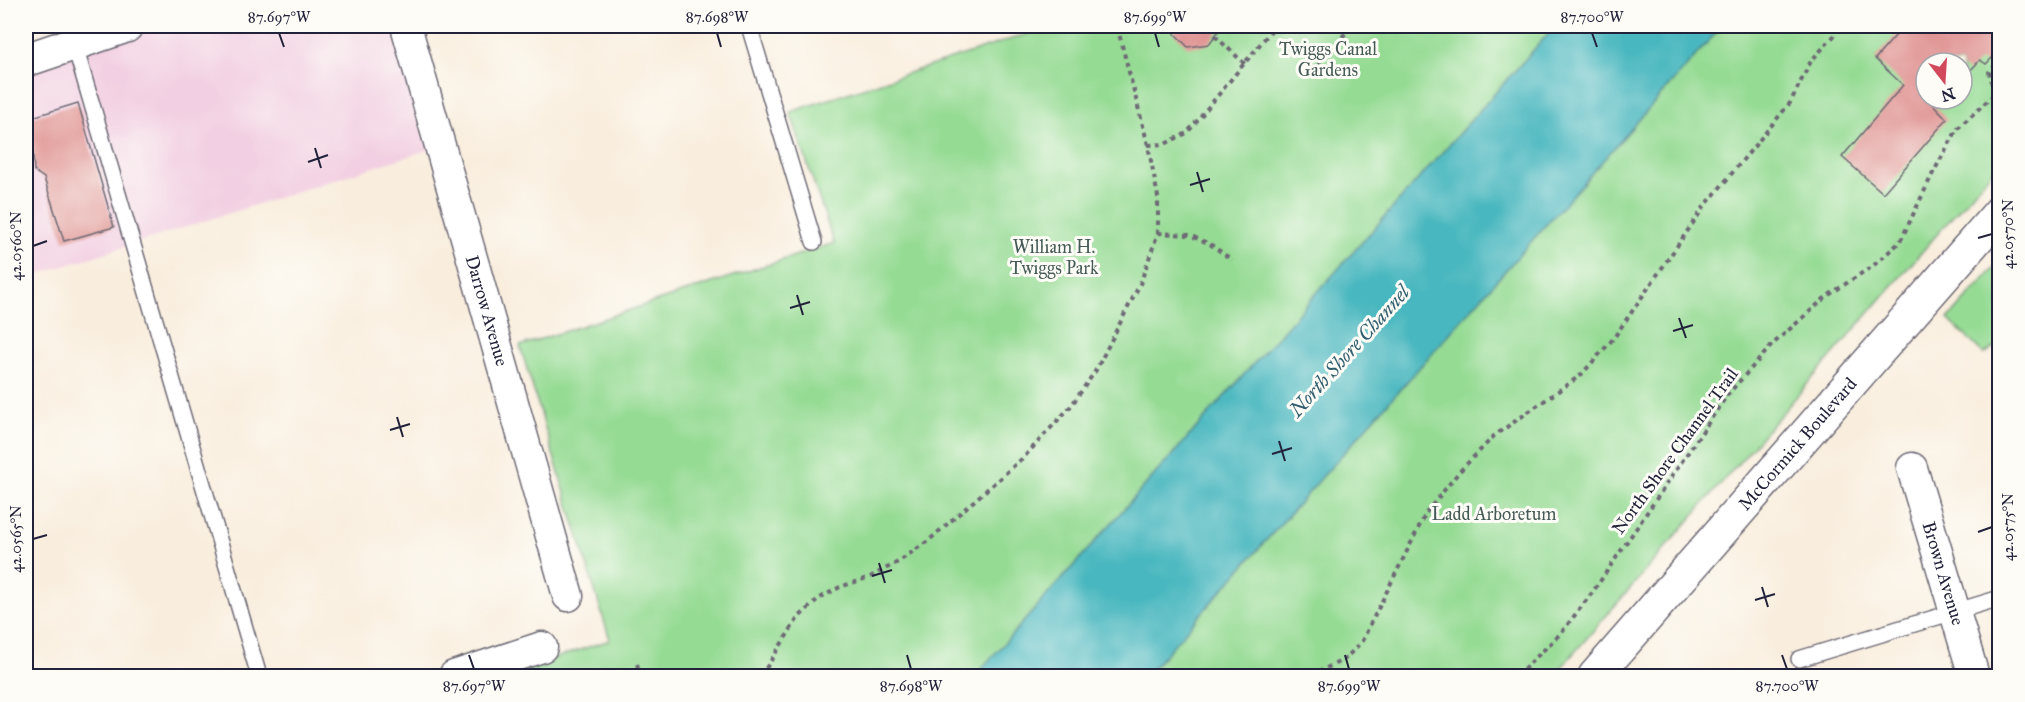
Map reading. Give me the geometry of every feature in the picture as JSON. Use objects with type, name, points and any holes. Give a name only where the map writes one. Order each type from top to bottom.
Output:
[{"type":"main road","points":[[26,60],[72,34],[126,26]]},
{"type":"main road","name":"McCormick Boulevard","points":[[1595,676],[2000,212]]},
{"type":"street","name":"Darrow Avenue","points":[[406,26],[568,596]]},
{"type":"street","name":"Brown Avenue","points":[[1912,468],[1974,676]]},
{"type":"street","points":[[454,676],[542,647]]},
{"type":"lane","points":[[749,26],[814,242]]},
{"type":"lane","points":[[72,34],[259,676]]},
{"type":"lane","points":[[1799,659],[2000,598]]},
{"type":"path","points":[[761,676],[798,618],[818,598],[840,587],[870,577],[928,542],[1024,457],[1071,406],[1096,370],[1140,285],[1158,233],[1158,197],[1148,145],[1117,26]]},
{"type":"path","points":[[1148,145],[1165,144],[1186,133],[1275,26]]},
{"type":"path","points":[[1306,76],[1352,26]]},
{"type":"path","points":[[1310,676],[1345,659],[1362,641],[1426,513],[1458,473],[1494,436],[1581,375],[1613,339],[1704,207],[1790,103],[1811,61],[1843,26]]},
{"type":"path","points":[[1215,36],[1245,64]]},
{"type":"path","points":[[1994,93],[1989,72],[2000,62]]},
{"type":"path","name":"North Shore Channel Trail","points":[[1517,676],[1561,633],[1592,593],[1728,394],[1773,344],[1826,297],[1874,265],[1900,242],[1958,128],[2000,89]]},
{"type":"path","points":[[1158,233],[1189,234],[1232,260]]},
{"type":"path","points":[[637,664],[641,676]]},
{"type":"shaded area","points":[[127,26],[406,26],[440,146],[26,278],[26,60]]},
{"type":"green space","name":"William H. Twiggs Park","points":[[1051,26],[1555,26],[975,676],[501,676],[610,640],[520,346],[834,243],[790,112]]},
{"type":"green space","name":"Ladd Arboretum","points":[[1722,26],[1999,26],[1999,163],[1554,676],[1146,676]]},
{"type":"green space","points":[[1999,263],[1999,345],[1984,354],[1948,319]]},
{"type":"water","name":"North Shore Channel","points":[[1555,26],[1722,26],[1146,676],[975,676]]},
{"type":"building","points":[[1175,26],[1220,26],[1220,29],[1209,44],[1188,47],[1175,34]]},
{"type":"building","points":[[1904,26],[1996,26],[1992,31],[2000,38],[2000,50],[1986,64],[1980,60],[1974,67],[1974,51],[1914,51],[1914,111],[1939,111],[1947,119],[1883,193],[1842,157],[1903,85],[1875,59]]},
{"type":"building","points":[[78,103],[114,227],[64,241],[44,178],[34,171],[32,139],[26,129],[26,119]]},
{"type":"park label","name":"Twiggs Canal Gardens","points":[[1328,59]]}]
